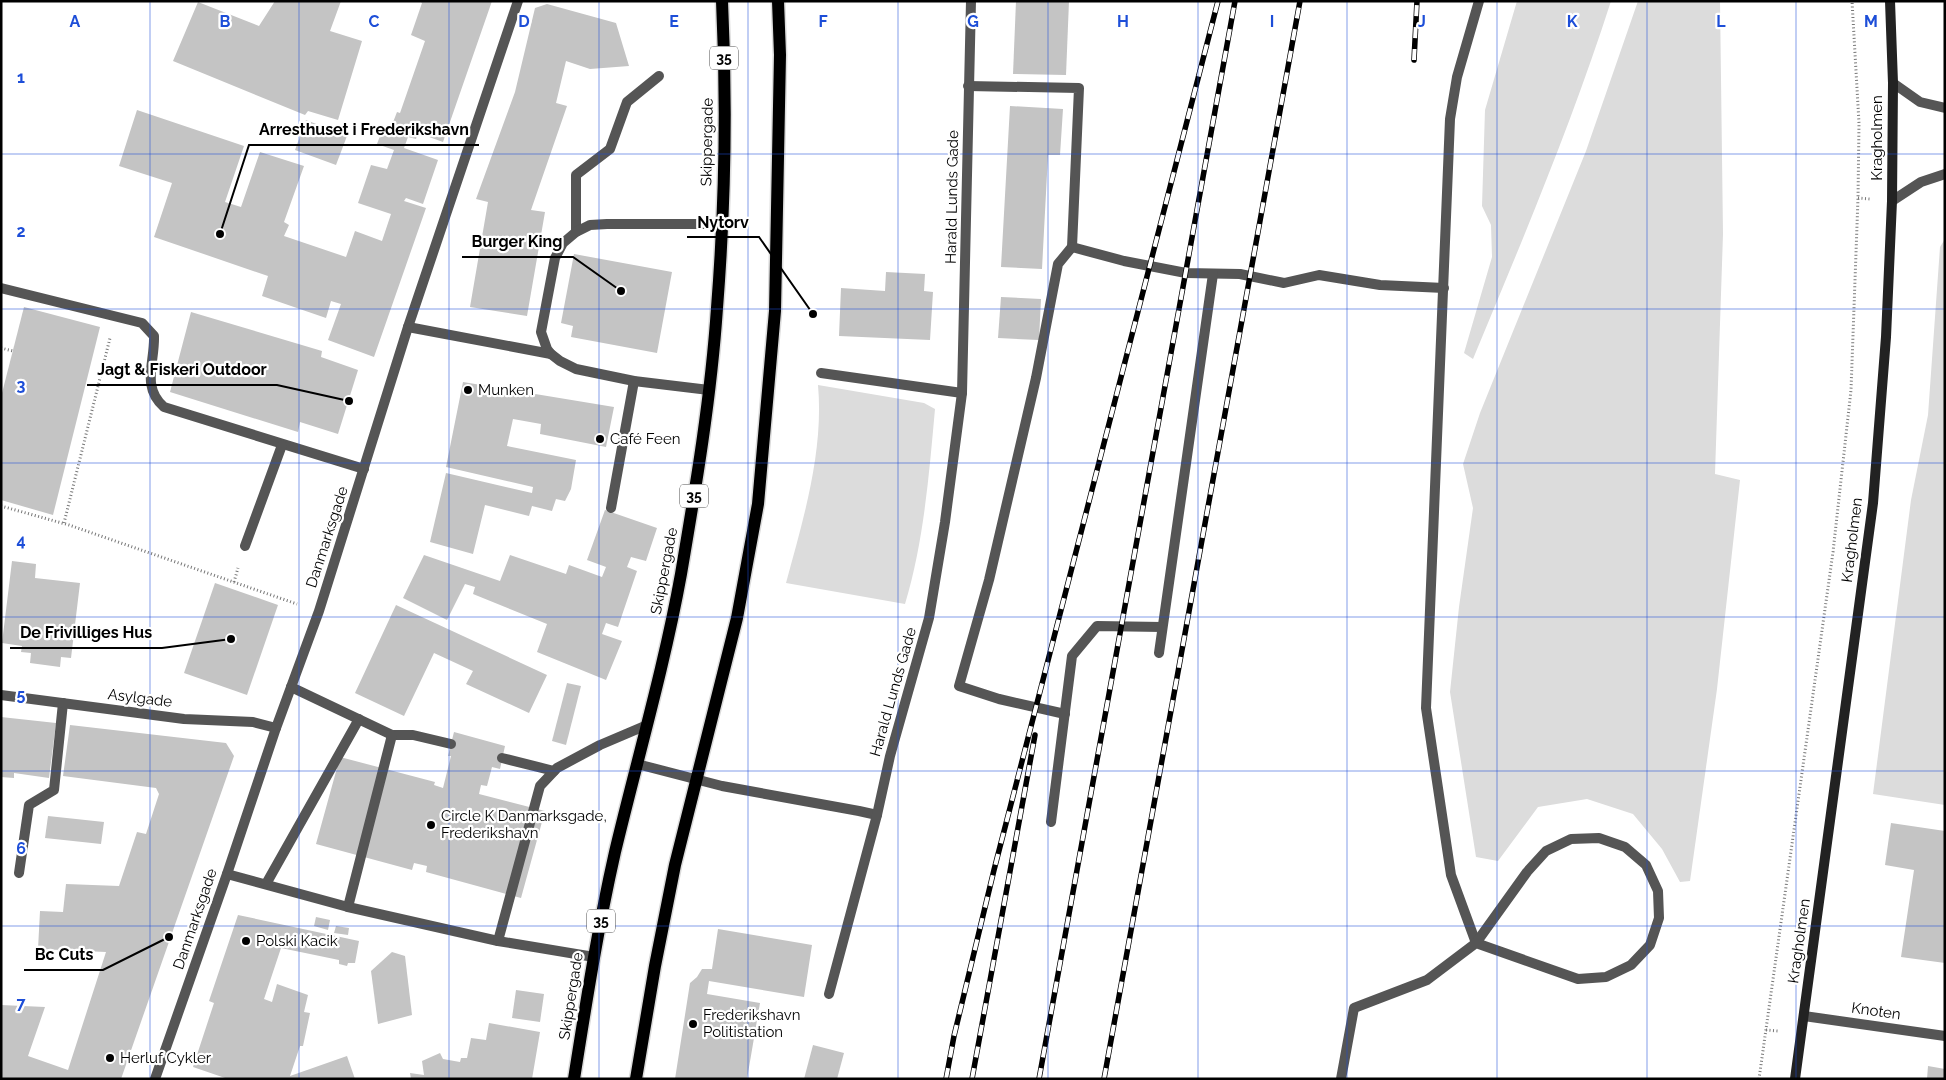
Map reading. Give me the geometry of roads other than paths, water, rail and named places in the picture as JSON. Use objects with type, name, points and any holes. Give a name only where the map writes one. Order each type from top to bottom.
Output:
[{"type":"main road","name":"Skippergade","points":[[574,1079],[594,957],[615,854],[647,725],[680,578],[709,390],[717,309],[722,224],[725,114],[722,1]]},
{"type":"main road","points":[[636,1079],[655,966],[675,865],[737,618],[758,504],[775,311],[780,55],[778,1]]},
{"type":"street","name":"Danmarksgade","points":[[154,1079],[227,874],[276,728],[319,611],[408,327],[518,1]]},
{"type":"street","name":"Harald Lunds Gade","points":[[829,994],[877,815],[890,756],[929,618],[945,522],[962,393],[968,202],[968,86],[971,1]]},
{"type":"street","points":[[1476,943],[1451,875],[1426,708],[1450,119],[1457,77],[1479,1]]},
{"type":"street","name":"Kragholmen","points":[[1795,1079],[1873,503],[1886,337],[1892,201],[1893,83],[1890,1]]},
{"type":"street","points":[[576,232],[576,175],[610,149],[627,102],[659,76]]},
{"type":"street","points":[[1893,83],[1920,102],[1945,108]]},
{"type":"street","points":[[968,86],[1079,88],[1072,247],[1058,264],[1036,378],[992,570],[959,686],[999,699],[1065,714]]},
{"type":"street","points":[[1892,201],[1921,182],[1945,174]]},
{"type":"street","points":[[551,354],[547,349],[541,332],[555,258],[563,243],[576,232],[590,225],[607,224],[722,224]]},
{"type":"street","points":[[1072,247],[1124,261],[1186,273],[1240,274],[1284,283],[1319,275],[1380,286],[1444,288]]},
{"type":"street","points":[[1159,653],[1213,274]]},
{"type":"street","points":[[1,288],[142,323],[154,336],[155,348],[150,374],[152,391],[156,400],[164,408],[364,469]]},
{"type":"street","points":[[408,327],[551,354],[576,369],[634,381],[709,390]]},
{"type":"street","points":[[821,373],[962,393]]},
{"type":"street","points":[[611,508],[634,381]]},
{"type":"street","points":[[245,546],[282,445]]},
{"type":"street","points":[[1051,822],[1072,656],[1098,626],[1162,627]]},
{"type":"street","points":[[291,687],[392,734],[413,735],[451,744]]},
{"type":"street","name":"Asylgade","points":[[1,695],[184,719],[253,722],[276,728]]},
{"type":"street","points":[[19,873],[29,805],[54,790],[64,703]]},
{"type":"street","points":[[266,884],[359,719]]},
{"type":"street","points":[[498,941],[540,786],[557,768],[600,745],[647,725]]},
{"type":"street","points":[[348,907],[392,734]]},
{"type":"street","points":[[502,758],[554,771]]},
{"type":"street","points":[[637,764],[722,786],[877,815]]},
{"type":"street","points":[[1342,1079],[1354,1008],[1427,980],[1476,943],[1527,872],[1546,851],[1571,839],[1599,838],[1625,847],[1646,865],[1658,891],[1659,918],[1650,945],[1631,965],[1606,977],[1578,978],[1476,943]]},
{"type":"street","points":[[227,874],[348,907],[498,941],[594,957]]},
{"type":"street","name":"Knoten","points":[[1804,1016],[1945,1036]]},
{"type":"railway","points":[[946,1079],[954,1036],[994,870],[1218,1]]},
{"type":"railway","points":[[1039,1079],[1235,1]]},
{"type":"railway","points":[[1104,1079],[1300,1]]},
{"type":"railway","points":[[1414,60],[1417,1]]},
{"type":"railway","points":[[972,1079],[1035,735]]},
{"type":"place","name":"Arresthuset i Frederikshavn","points":[[220,234]]},
{"type":"place","name":"Burger King","points":[[621,291]]},
{"type":"place","name":"Nytorv","points":[[813,314]]},
{"type":"place","name":"Munken","points":[[468,390]]},
{"type":"place","name":"Jagt & Fiskeri Outdoor","points":[[349,401]]},
{"type":"place","name":"Café Feen","points":[[600,439]]},
{"type":"place","name":"De Frivilliges Hus","points":[[231,639]]},
{"type":"place","name":"Circle K Danmarksgade, Frederikshavn","points":[[431,825]]},
{"type":"place","name":"Bc Cuts","points":[[169,937]]},
{"type":"place","name":"Polski Kacik","points":[[246,941]]},
{"type":"place","name":"Frederikshavn Politistation","points":[[693,1024]]},
{"type":"place","name":"Herluf Cykler","points":[[110,1058]]}]
